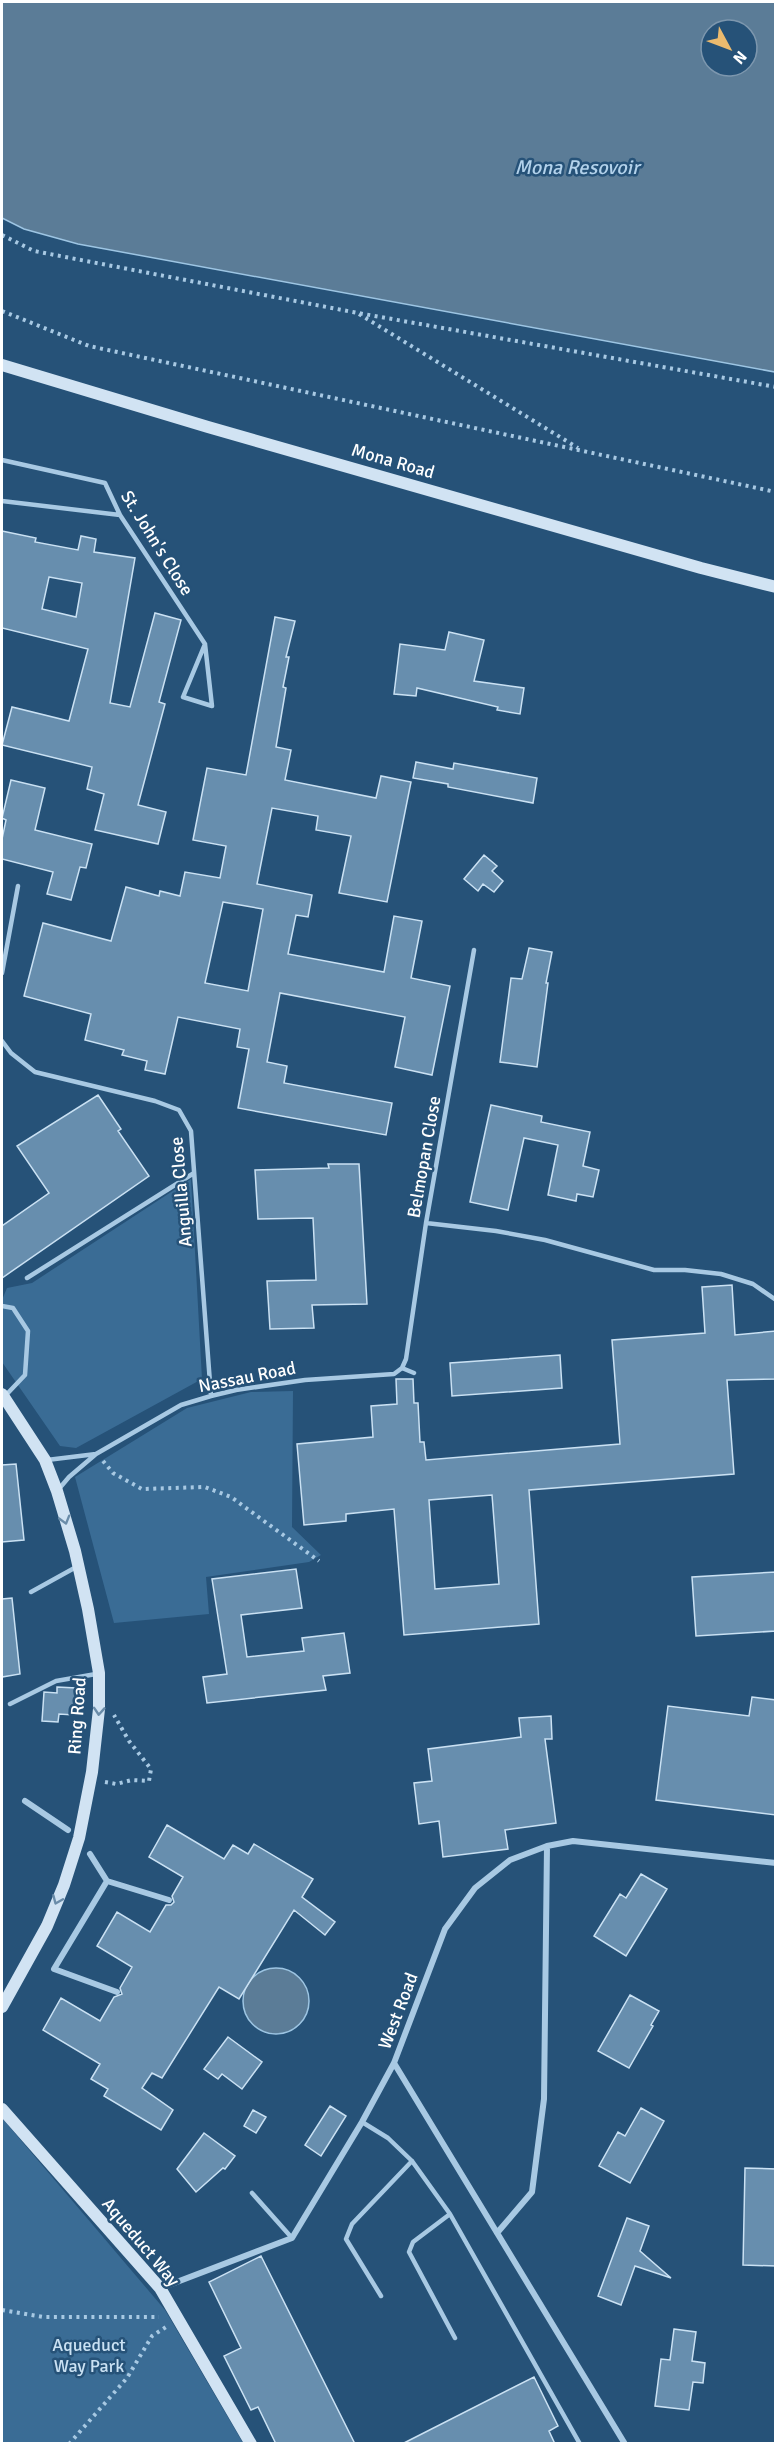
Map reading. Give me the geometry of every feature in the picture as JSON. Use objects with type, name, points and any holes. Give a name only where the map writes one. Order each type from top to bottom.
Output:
[{"type":"street","name":"Mona Road","points":[[2,365],[208,427],[701,568],[776,587]]},
{"type":"street","name":"Ring Road","points":[[2,2007],[46,1926],[67,1876],[79,1839],[92,1772],[99,1709],[99,1673],[78,1566],[57,1491],[45,1460],[3,1395]]},
{"type":"street","points":[[25,1802],[68,1830]]},
{"type":"street","name":"West Road","points":[[625,2444],[394,2063],[445,1929],[475,1888],[510,1860],[547,1846],[573,1841],[776,1863]]},
{"type":"street","points":[[497,2233],[532,2192],[544,2099],[547,1846]]},
{"type":"street","points":[[90,1854],[106,1881],[169,1900]]},
{"type":"street","points":[[106,1881],[54,1969],[117,1992]]},
{"type":"street","points":[[160,2288],[292,2238],[362,2122],[394,2063]]},
{"type":"street","name":"Aqueduct Way","points":[[2,2109],[160,2288],[251,2444]]},
{"type":"lane","name":"St. John's Close","points":[[2,460],[105,483],[120,516],[205,644],[212,706],[183,697],[205,644]]},
{"type":"lane","points":[[2,501],[120,516]]},
{"type":"lane","points":[[2,973],[18,886]]},
{"type":"lane","name":"Belmopan Close","points":[[402,1368],[406,1359],[426,1223],[474,950]]},
{"type":"lane","name":"Anguilla Close","points":[[2,1041],[11,1053],[35,1071],[155,1101],[178,1110],[191,1131],[211,1396]]},
{"type":"lane","points":[[27,1278],[194,1173]]},
{"type":"lane","points":[[426,1223],[496,1231],[545,1240],[654,1270],[685,1270],[721,1274],[753,1284],[776,1300]]},
{"type":"lane","points":[[2,1306],[13,1308],[28,1331],[25,1374],[3,1395]]},
{"type":"lane","points":[[402,1368],[414,1373]]},
{"type":"lane","name":"Nassau Road","points":[[96,1454],[181,1405],[211,1396],[236,1389],[305,1380],[394,1374],[402,1368]]},
{"type":"lane","points":[[45,1460],[96,1454]]},
{"type":"lane","points":[[57,1491],[69,1477],[96,1454]]},
{"type":"lane","points":[[31,1592],[78,1566]]},
{"type":"lane","points":[[10,1704],[56,1681],[99,1673]]},
{"type":"lane","points":[[362,2122],[388,2138],[412,2161],[450,2214],[580,2444]]},
{"type":"lane","points":[[381,2296],[346,2239],[352,2224],[412,2161]]},
{"type":"lane","points":[[252,2193],[292,2238]]},
{"type":"lane","points":[[450,2214],[413,2242],[410,2252],[455,2338]]},
{"type":"path","points":[[2,235],[34,251],[358,313],[776,387]]},
{"type":"path","points":[[2,311],[89,346],[776,492]]},
{"type":"path","points":[[358,313],[581,450]]},
{"type":"path","points":[[96,1454],[113,1473],[142,1489],[205,1487],[231,1497],[319,1561]]},
{"type":"path","points":[[99,1709],[114,1715],[129,1741],[152,1769],[149,1781],[132,1780],[116,1784],[105,1782]]},
{"type":"path","points":[[2,2310],[43,2317],[159,2317]]},
{"type":"path","points":[[69,2444],[127,2378],[152,2336],[178,2318]]},
{"type":"green space","points":[[191,1179],[202,1379],[76,1448],[60,1446],[2,1362],[2,1300],[7,1288],[32,1283]]},
{"type":"green space","points":[[293,1391],[292,1527],[321,1555],[309,1562],[206,1577],[209,1614],[114,1623],[75,1477],[187,1408],[251,1392]]},
{"type":"green space","name":"Aqueduct Way Park","points":[[2,2118],[165,2310],[243,2443],[2,2443]]},
{"type":"water","name":"Mona Resovoir","points":[[2,2],[775,2],[775,372],[78,244],[24,229],[2,218]]},
{"type":"water","points":[[276,1968],[289,1971],[299,1978],[306,1988],[309,2001],[306,2014],[299,2024],[289,2031],[276,2034],[263,2031],[253,2024],[246,2014],[243,2001],[246,1988],[253,1978],[263,1971]]},
{"type":"building","points":[[2,531],[36,538],[35,542],[78,550],[81,536],[96,539],[94,552],[135,558],[110,703],[130,707],[155,613],[181,620],[159,702],[165,704],[138,805],[166,812],[158,844],[95,830],[104,794],[87,789],[92,767],[2,745],[12,707],[69,721],[88,649],[2,628]],"holes":[[[49,577],[82,583],[76,617],[42,609]]]},
{"type":"building","points":[[275,617],[295,621],[286,657],[289,657],[283,687],[286,688],[276,747],[291,750],[285,780],[376,798],[381,776],[411,782],[387,902],[339,893],[351,836],[316,830],[318,816],[272,808],[257,884],[312,895],[308,917],[296,915],[288,954],[384,972],[394,916],[422,921],[411,978],[450,986],[432,1075],[395,1067],[405,1017],[280,993],[267,1062],[287,1066],[284,1083],[392,1103],[386,1135],[238,1108],[249,1049],[237,1047],[240,1029],[178,1017],[165,1074],[145,1070],[147,1061],[122,1055],[124,1050],[85,1040],[91,1014],[24,996],[43,923],[111,941],[126,887],[159,896],[160,891],[180,896],[185,872],[220,878],[226,846],[193,840],[207,768],[246,775]],"holes":[[[223,902],[263,909],[248,991],[205,983]]]},
{"type":"building","points":[[449,632],[484,640],[474,681],[524,688],[520,714],[417,688],[416,696],[394,694],[400,644],[445,650]]},
{"type":"building","points":[[416,762],[453,769],[454,763],[537,778],[533,803],[413,778]]},
{"type":"building","points":[[11,780],[45,788],[35,830],[92,844],[86,868],[80,867],[71,900],[47,894],[53,872],[2,859],[2,839],[6,820],[2,818]]},
{"type":"building","points":[[484,855],[497,866],[492,871],[503,881],[494,892],[483,884],[478,891],[464,879]]},
{"type":"building","points":[[529,948],[552,952],[546,983],[548,983],[537,1067],[500,1062],[511,978],[522,979]]},
{"type":"building","points":[[98,1095],[121,1129],[118,1131],[149,1176],[2,1278],[2,1226],[49,1193],[17,1146]]},
{"type":"building","points":[[491,1105],[542,1116],[541,1122],[590,1132],[583,1166],[599,1170],[593,1197],[577,1194],[576,1201],[548,1195],[558,1145],[524,1138],[508,1210],[470,1202]]},
{"type":"building","points":[[328,1164],[359,1164],[367,1304],[312,1305],[314,1328],[270,1329],[267,1281],[316,1280],[313,1218],[258,1219],[255,1170],[329,1168]]},
{"type":"building","points":[[732,1285],[735,1335],[776,1331],[776,1379],[727,1380],[734,1474],[529,1490],[539,1624],[404,1635],[394,1509],[346,1514],[346,1521],[304,1525],[297,1444],[373,1437],[371,1406],[397,1404],[396,1379],[413,1379],[414,1403],[418,1403],[420,1442],[424,1442],[426,1460],[620,1444],[612,1340],[705,1333],[702,1287]],"holes":[[[492,1495],[499,1584],[435,1589],[429,1500]]]},
{"type":"building","points":[[560,1355],[562,1388],[452,1396],[450,1363]]},
{"type":"building","points":[[16,1464],[24,1540],[2,1542],[2,1465]]},
{"type":"building","points":[[296,1569],[302,1608],[241,1615],[247,1657],[304,1651],[302,1638],[344,1633],[350,1673],[323,1676],[326,1690],[207,1703],[203,1677],[227,1674],[212,1579]]},
{"type":"building","points":[[776,1572],[776,1631],[696,1636],[692,1577]]},
{"type":"building","points":[[12,1598],[20,1674],[2,1677],[2,1599]]},
{"type":"building","points":[[57,1687],[76,1688],[74,1715],[59,1714],[58,1722],[42,1721],[44,1692],[57,1693]]},
{"type":"building","points":[[752,1697],[776,1700],[776,1815],[656,1800],[668,1706],[749,1716]]},
{"type":"building","points":[[551,1716],[552,1739],[545,1739],[556,1823],[505,1830],[508,1849],[443,1857],[439,1821],[419,1824],[414,1783],[432,1781],[428,1749],[521,1737],[519,1718]]},
{"type":"building","points":[[167,1825],[224,1859],[233,1845],[248,1854],[254,1844],[313,1879],[302,1897],[335,1922],[325,1935],[294,1910],[239,1999],[219,1987],[162,2078],[152,2073],[142,2088],[173,2110],[161,2130],[104,2096],[108,2089],[91,2079],[100,2064],[43,2030],[61,1998],[100,2021],[114,1997],[122,1994],[120,1988],[132,1967],[97,1946],[117,1912],[150,1932],[166,1905],[174,1902],[172,1896],[183,1877],[149,1857]]},
{"type":"building","points":[[641,1874],[667,1889],[626,1956],[594,1936],[620,1894],[626,1898]]},
{"type":"building","points":[[630,1995],[659,2011],[629,2068],[598,2051]]},
{"type":"building","points":[[228,2037],[262,2062],[242,2089],[222,2074],[218,2079],[204,2069]]},
{"type":"building","points":[[330,2106],[346,2116],[321,2156],[305,2145]]},
{"type":"building","points":[[641,2108],[664,2121],[630,2183],[599,2166],[618,2132],[625,2136]]},
{"type":"building","points":[[253,2110],[266,2117],[256,2133],[244,2126]]},
{"type":"building","points":[[204,2133],[235,2156],[225,2169],[223,2168],[196,2192],[177,2169]]},
{"type":"building","points":[[745,2168],[776,2169],[776,2266],[743,2265]]},
{"type":"building","points":[[627,2218],[649,2226],[640,2251],[671,2278],[635,2266],[621,2305],[598,2296]]},
{"type":"building","points":[[261,2256],[355,2444],[276,2444],[258,2407],[251,2410],[224,2356],[241,2348],[209,2282]]},
{"type":"building","points":[[674,2329],[696,2332],[692,2361],[705,2363],[703,2383],[693,2382],[689,2410],[655,2406],[661,2359],[670,2360]]},
{"type":"building","points":[[534,2377],[558,2426],[549,2431],[555,2444],[402,2444]]}]
